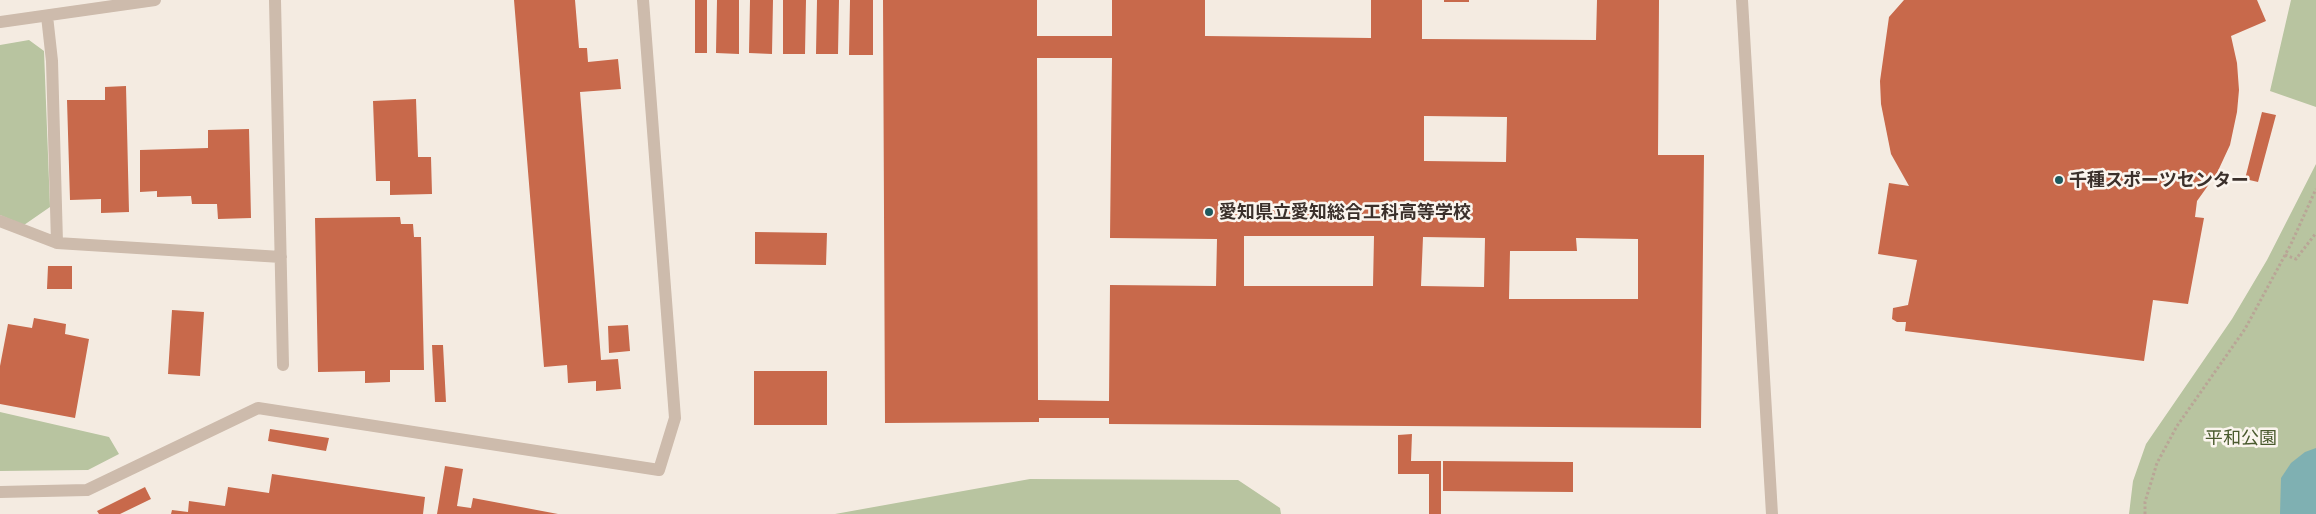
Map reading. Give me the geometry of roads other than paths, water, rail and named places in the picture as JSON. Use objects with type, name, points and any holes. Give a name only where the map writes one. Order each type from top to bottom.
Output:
[{"type":"street","points":[[0,22],[155,0]]},
{"type":"street","points":[[275,0],[283,365]]},
{"type":"street","points":[[0,492],[87,490],[258,408],[658,470],[675,418],[642,0]]},
{"type":"street","points":[[1742,0],[1772,514]]},
{"type":"street","points":[[47,16],[52,61],[56,243]]},
{"type":"street","points":[[0,221],[56,243],[281,257]]},
{"type":"water","points":[[2316,448],[2316,514],[2280,514],[2281,478],[2291,463],[2305,452]]},
{"type":"place","name":"千種スポーツセンター","points":[[2059,180]]},
{"type":"place","name":"愛知県立愛知総合工科高等学校","points":[[1209,212]]},
{"type":"park label","name":"平和公園","points":[[2241,438]]}]
